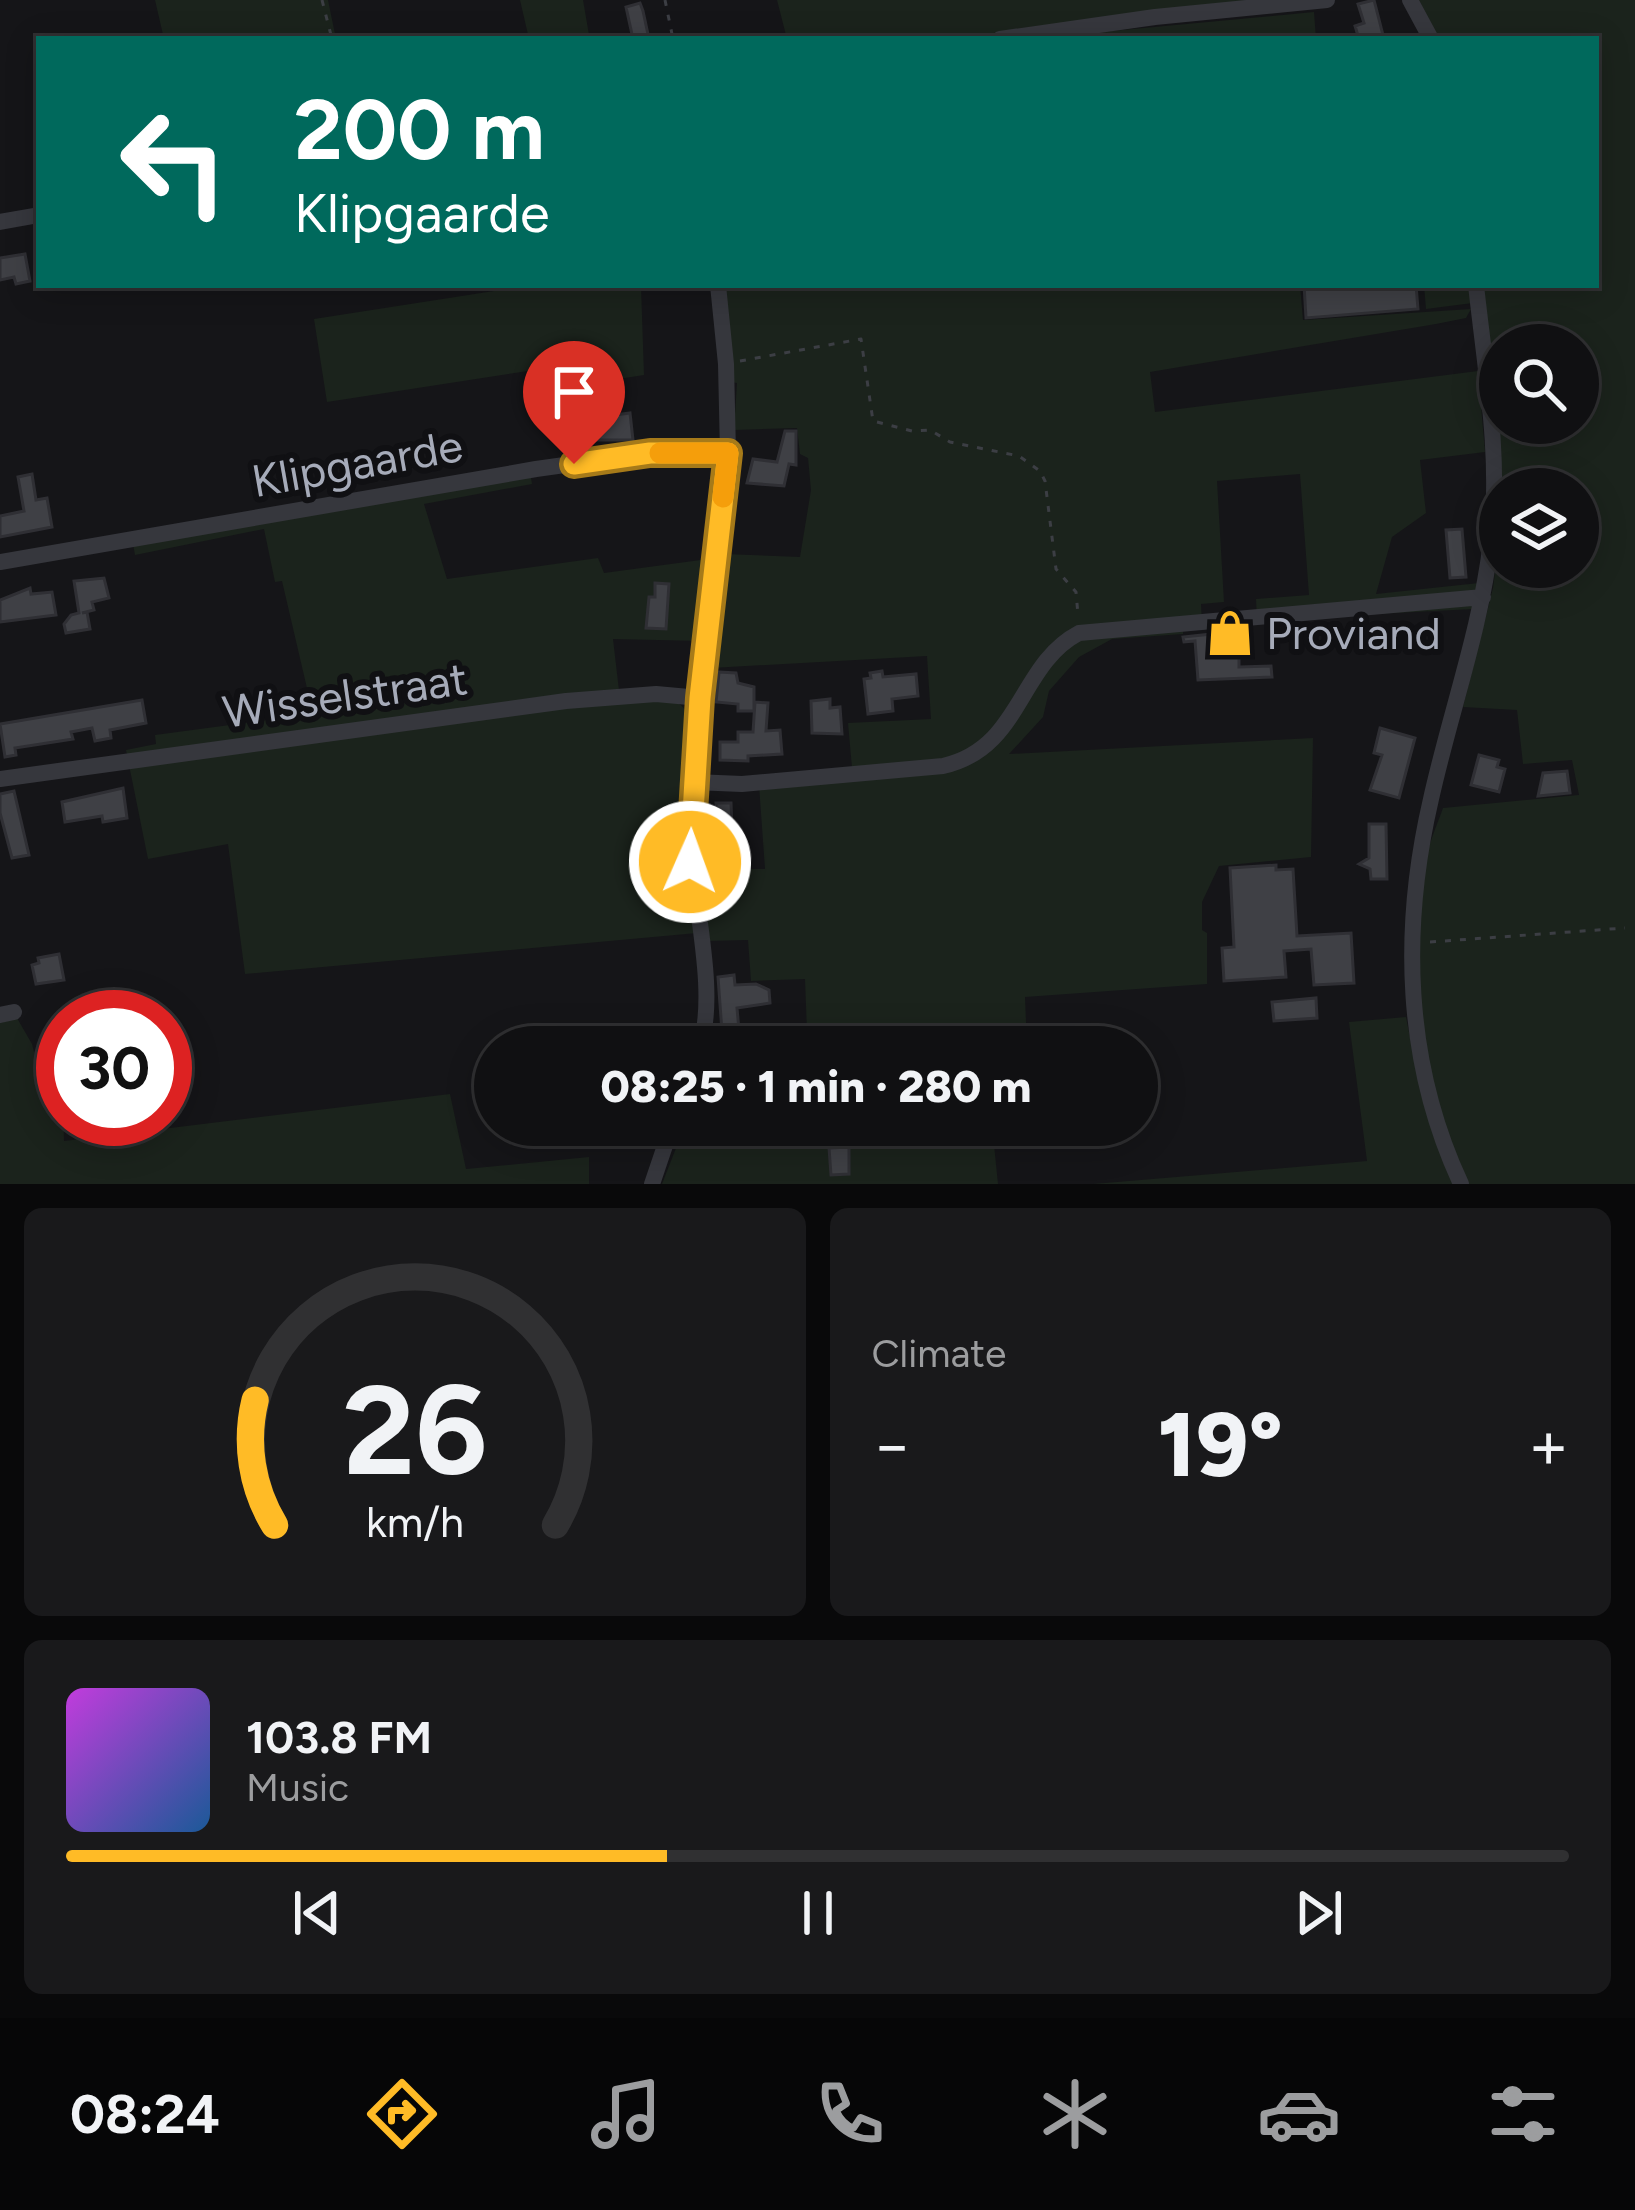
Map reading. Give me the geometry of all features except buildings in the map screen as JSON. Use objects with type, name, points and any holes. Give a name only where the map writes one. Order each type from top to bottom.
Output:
[{"type":"street","points":[[1021,36],[1327,0]]},
{"type":"street","points":[[1410,0],[1429,36]]},
{"type":"street","points":[[0,222],[36,215]]},
{"type":"street","points":[[702,1026],[706,995],[690,862],[700,698],[728,453],[718,288]]},
{"type":"street","points":[[1461,1184],[1443,1146],[1414,1024],[1411,939],[1412,898],[1431,799],[1483,597],[1492,536],[1493,478],[1476,288]]},
{"type":"street","name":"Klipgaarde","points":[[0,562],[536,469],[650,453],[728,453]]},
{"type":"street","points":[[694,782],[742,784],[968,760],[1024,700],[1041,665],[1058,644],[1079,633],[1483,597]]},
{"type":"street","name":"Wisselstraat","points":[[0,779],[566,701],[656,694],[700,698]]},
{"type":"street","points":[[652,1184],[665,1146]]},
{"type":"path","points":[[322,0],[331,36]]},
{"type":"path","points":[[664,0],[672,36]]},
{"type":"path","points":[[726,364],[861,339],[873,421],[912,431],[930,430],[950,442],[1019,456],[1040,471],[1046,481],[1056,569],[1076,592],[1079,633]]},
{"type":"path","points":[[1411,939],[1439,943],[1624,928]]},
{"type":"shaded area","points":[[155,0],[328,0],[335,36],[163,36]]},
{"type":"shaded area","points":[[520,0],[583,0],[589,35],[598,36],[528,36]]},
{"type":"shaded area","points":[[777,0],[1257,0],[984,36],[786,36]]},
{"type":"shaded area","points":[[1419,0],[1635,0],[1635,1184],[1093,1184],[1367,1161],[1349,1022],[1406,1017],[1418,1078],[1420,888],[1443,808],[1579,795],[1572,760],[1523,764],[1517,710],[1463,707],[1493,588],[1599,588],[1599,468],[1498,468],[1496,444],[1599,444],[1599,324],[1486,324],[1483,288],[1599,288],[1599,36],[1437,36]]},
{"type":"shaded area","points":[[1314,12],[1316,36],[1058,36]]},
{"type":"shaded area","points":[[514,288],[641,288],[644,375],[548,390],[541,369],[327,402],[314,319]]},
{"type":"shaded area","points":[[719,288],[1300,288],[1303,320],[1471,309],[1466,318],[1436,324],[1150,372],[1155,412],[1478,371],[1479,444],[1484,444],[1485,452],[1420,460],[1426,513],[1392,537],[1376,594],[1479,583],[1474,609],[1257,620],[1256,599],[1309,595],[1300,474],[1217,481],[1224,602],[1201,604],[1202,623],[1183,624],[1183,634],[1112,639],[1079,657],[1049,691],[1043,717],[1009,754],[1313,738],[1311,857],[1219,866],[1202,902],[1207,984],[1025,997],[1026,1026],[807,1026],[805,979],[751,981],[748,940],[706,941],[700,869],[765,869],[759,785],[853,779],[848,723],[931,719],[927,656],[711,668],[724,554],[800,557],[811,490],[808,458],[800,454],[797,428],[734,430],[737,383],[730,382]]},
{"type":"shaded area","points":[[1424,288],[1471,288],[1473,303],[1426,309]]},
{"type":"shaded area","points":[[529,465],[532,484],[424,504],[447,579],[598,558],[604,573],[708,559],[702,641],[613,639],[620,699],[673,701],[686,713],[685,766],[692,767],[697,933],[245,974],[228,844],[148,859],[126,750],[156,744],[155,735],[313,714],[282,581],[275,582],[264,529],[135,555],[133,544]]},
{"type":"shaded area","points":[[17,1018],[32,1044],[36,1146],[192,1146],[192,1125],[450,1094],[466,1169],[589,1157],[589,1184],[0,1184],[0,1022]]},
{"type":"shaded area","points":[[677,1146],[994,1146],[998,1184],[662,1184]]},
{"type":"slow traffic","points":[[660,453],[728,453],[723,497]]},
{"type":"place","name":"Proviand","points":[[1230,633]]},
{"type":"route","points":[[574,464],[650,453],[728,453],[700,698],[690,862]]}]
